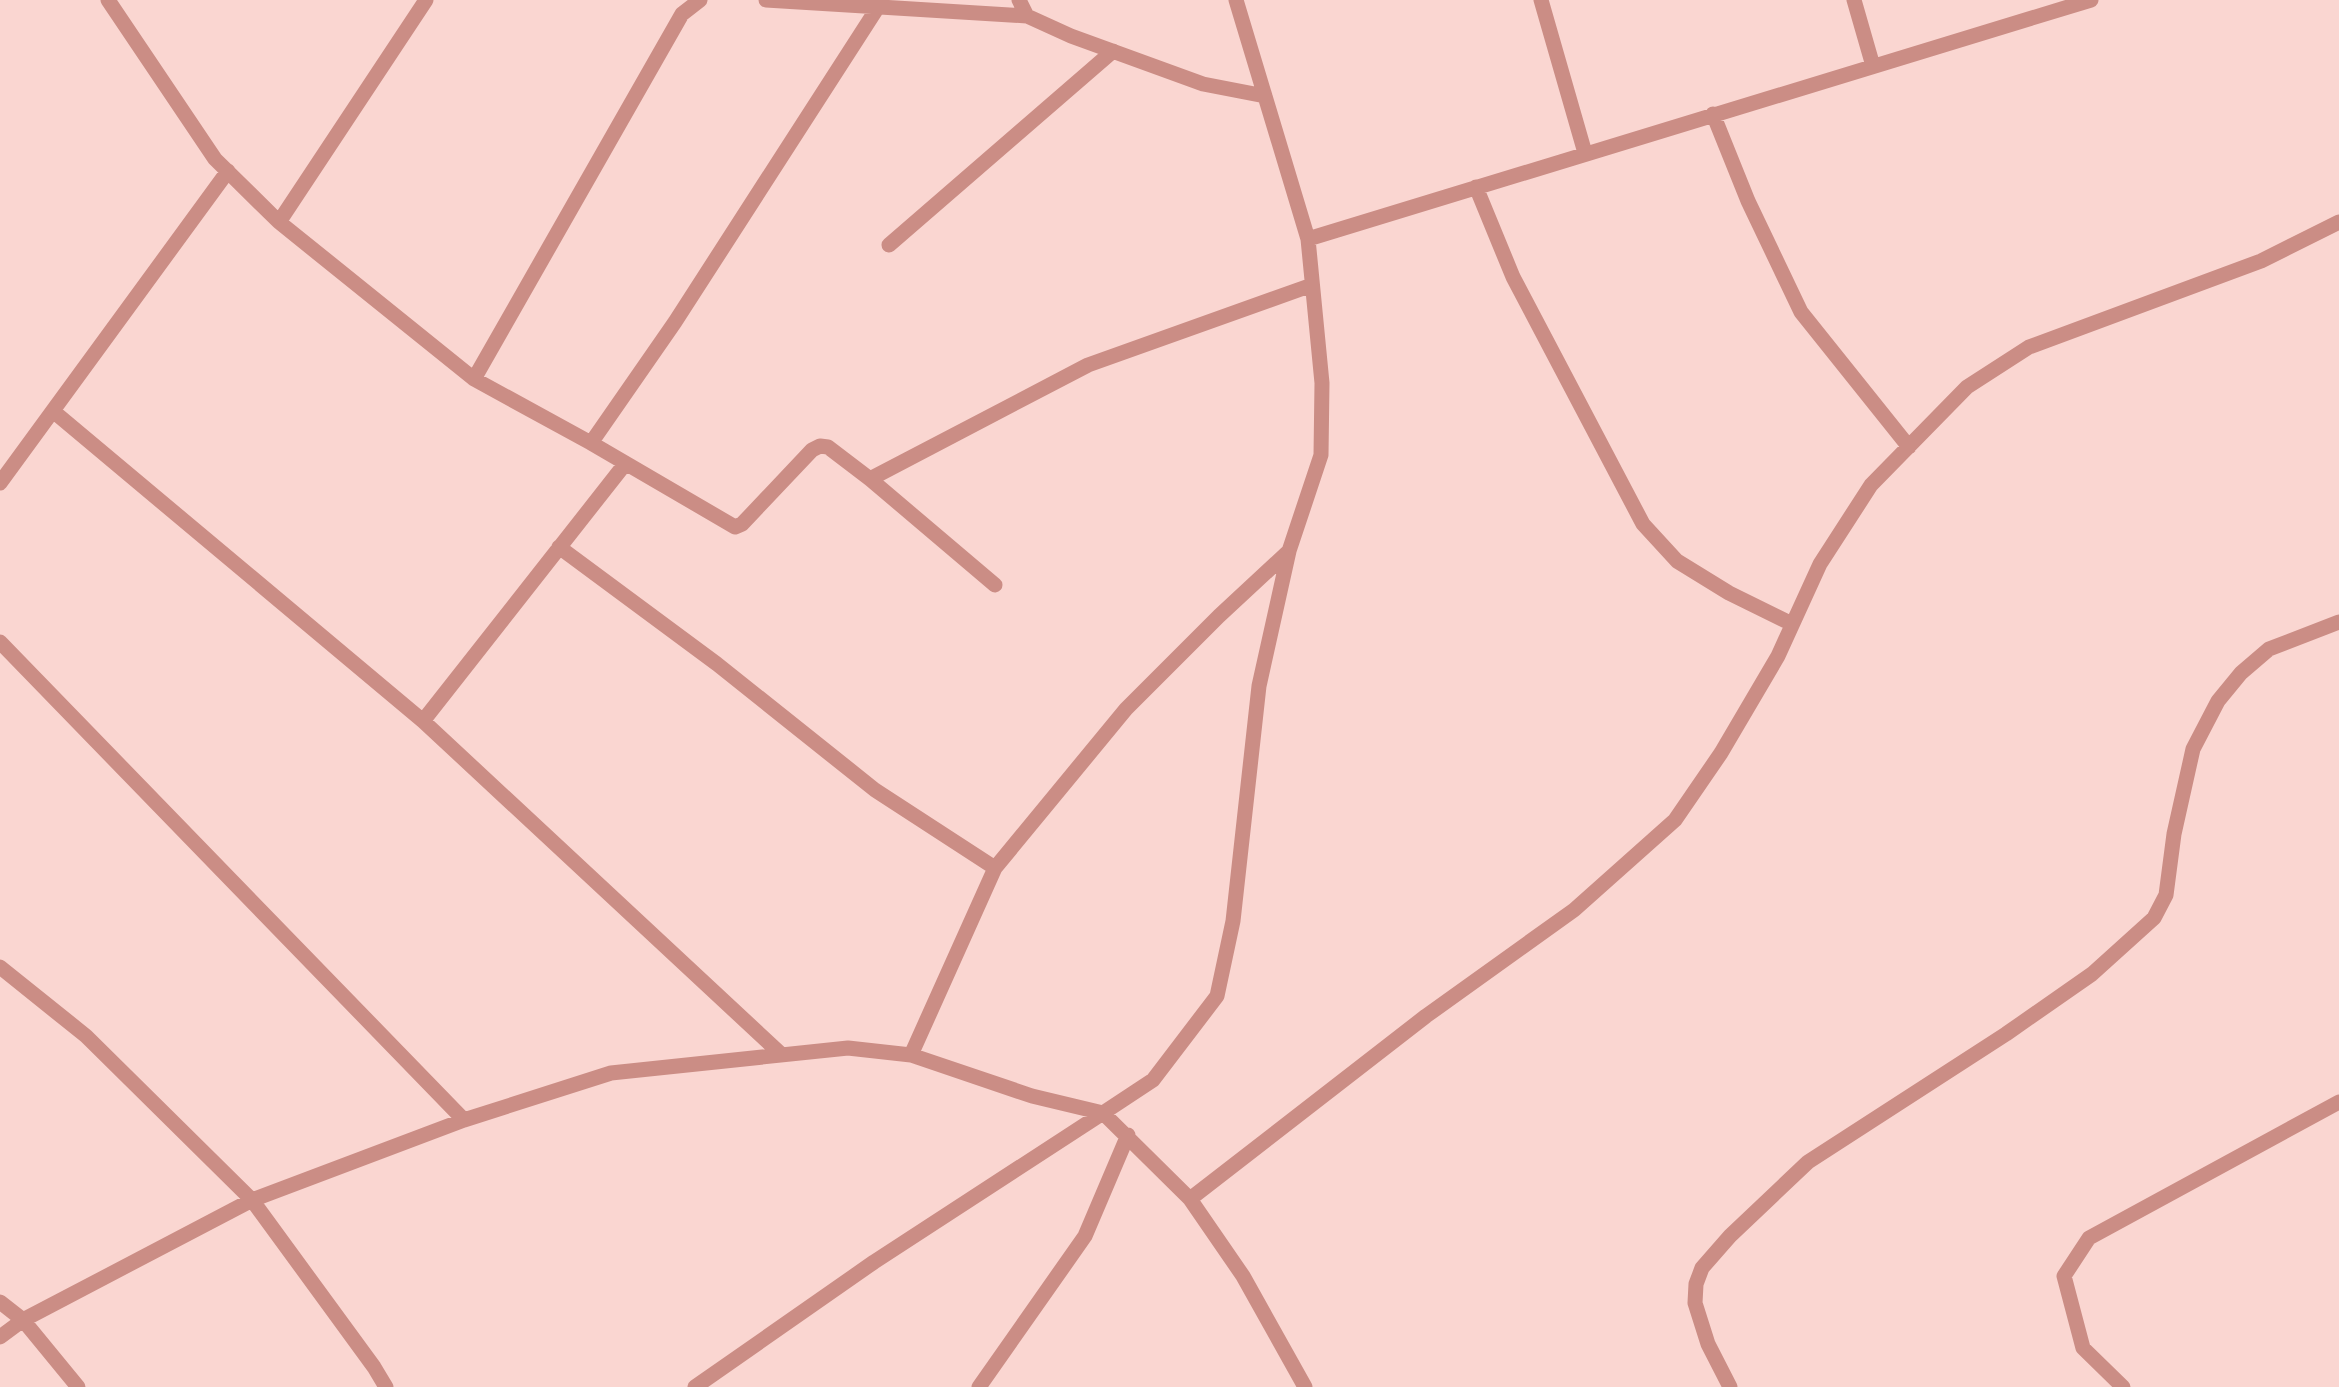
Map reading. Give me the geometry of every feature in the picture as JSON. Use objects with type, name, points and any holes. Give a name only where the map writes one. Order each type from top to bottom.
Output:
[{"type":"street","points":[[108,0],[215,159],[279,222],[474,379],[591,443],[735,527],[742,524],[812,450],[820,446],[828,447],[870,479],[994,585]]},
{"type":"street","points":[[279,222],[426,0]]},
{"type":"street","points":[[474,379],[682,14],[700,0]]},
{"type":"street","points":[[766,0],[1027,16],[1203,84],[1265,96]]},
{"type":"street","points":[[1019,0],[1027,16]]},
{"type":"street","points":[[695,1387],[874,1262],[1153,1080],[1217,996],[1233,921],[1259,686],[1289,551],[1321,455],[1322,383],[1308,239],[1236,0]]},
{"type":"street","points":[[1541,0],[1585,153]]},
{"type":"street","points":[[1854,0],[1873,66]]},
{"type":"street","points":[[2033,18],[2049,0]]},
{"type":"street","points":[[1308,239],[2091,0]]},
{"type":"street","points":[[591,443],[675,322],[878,7]]},
{"type":"street","points":[[889,245],[1113,51]]},
{"type":"street","points":[[1713,114],[1748,201],[1801,312],[1909,447]]},
{"type":"street","points":[[0,483],[228,171]]},
{"type":"street","points":[[1476,187],[1513,277],[1643,524],[1677,561],[1729,593],[1792,624]]},
{"type":"street","points":[[1190,1199],[1426,1016],[1574,910],[1675,820],[1721,753],[1778,656],[1820,564],[1871,485],[1967,387],[2029,347],[2261,261],[2339,222]]},
{"type":"street","points":[[870,479],[1088,365],[1312,285]]},
{"type":"street","points":[[53,411],[423,721],[782,1055]]},
{"type":"street","points":[[423,721],[625,464]]},
{"type":"street","points":[[559,547],[717,664],[874,790],[995,868]]},
{"type":"street","points":[[910,1055],[995,868],[1126,709],[1219,616],[1289,551]]},
{"type":"street","points":[[1730,1387],[1708,1344],[1695,1303],[1696,1284],[1702,1268],[1730,1236],[1808,1162],[2006,1034],[2092,974],[2154,918],[2166,895],[2174,834],[2193,749],[2218,701],[2241,673],[2269,649],[2339,622]]},
{"type":"street","points":[[0,642],[464,1120]]},
{"type":"street","points":[[0,967],[86,1036],[252,1200],[374,1367],[386,1387]]},
{"type":"street","points":[[0,1337],[23,1320],[252,1200],[464,1120],[611,1073],[848,1048],[910,1055],[1032,1096],[1103,1113],[1190,1199],[1243,1276],[1305,1387]]},
{"type":"street","points":[[2123,1387],[2083,1348],[2064,1276],[2089,1238],[2339,1102]]},
{"type":"street","points":[[979,1387],[1085,1236],[1128,1136]]},
{"type":"street","points":[[0,1302],[23,1320],[78,1387]]}]
